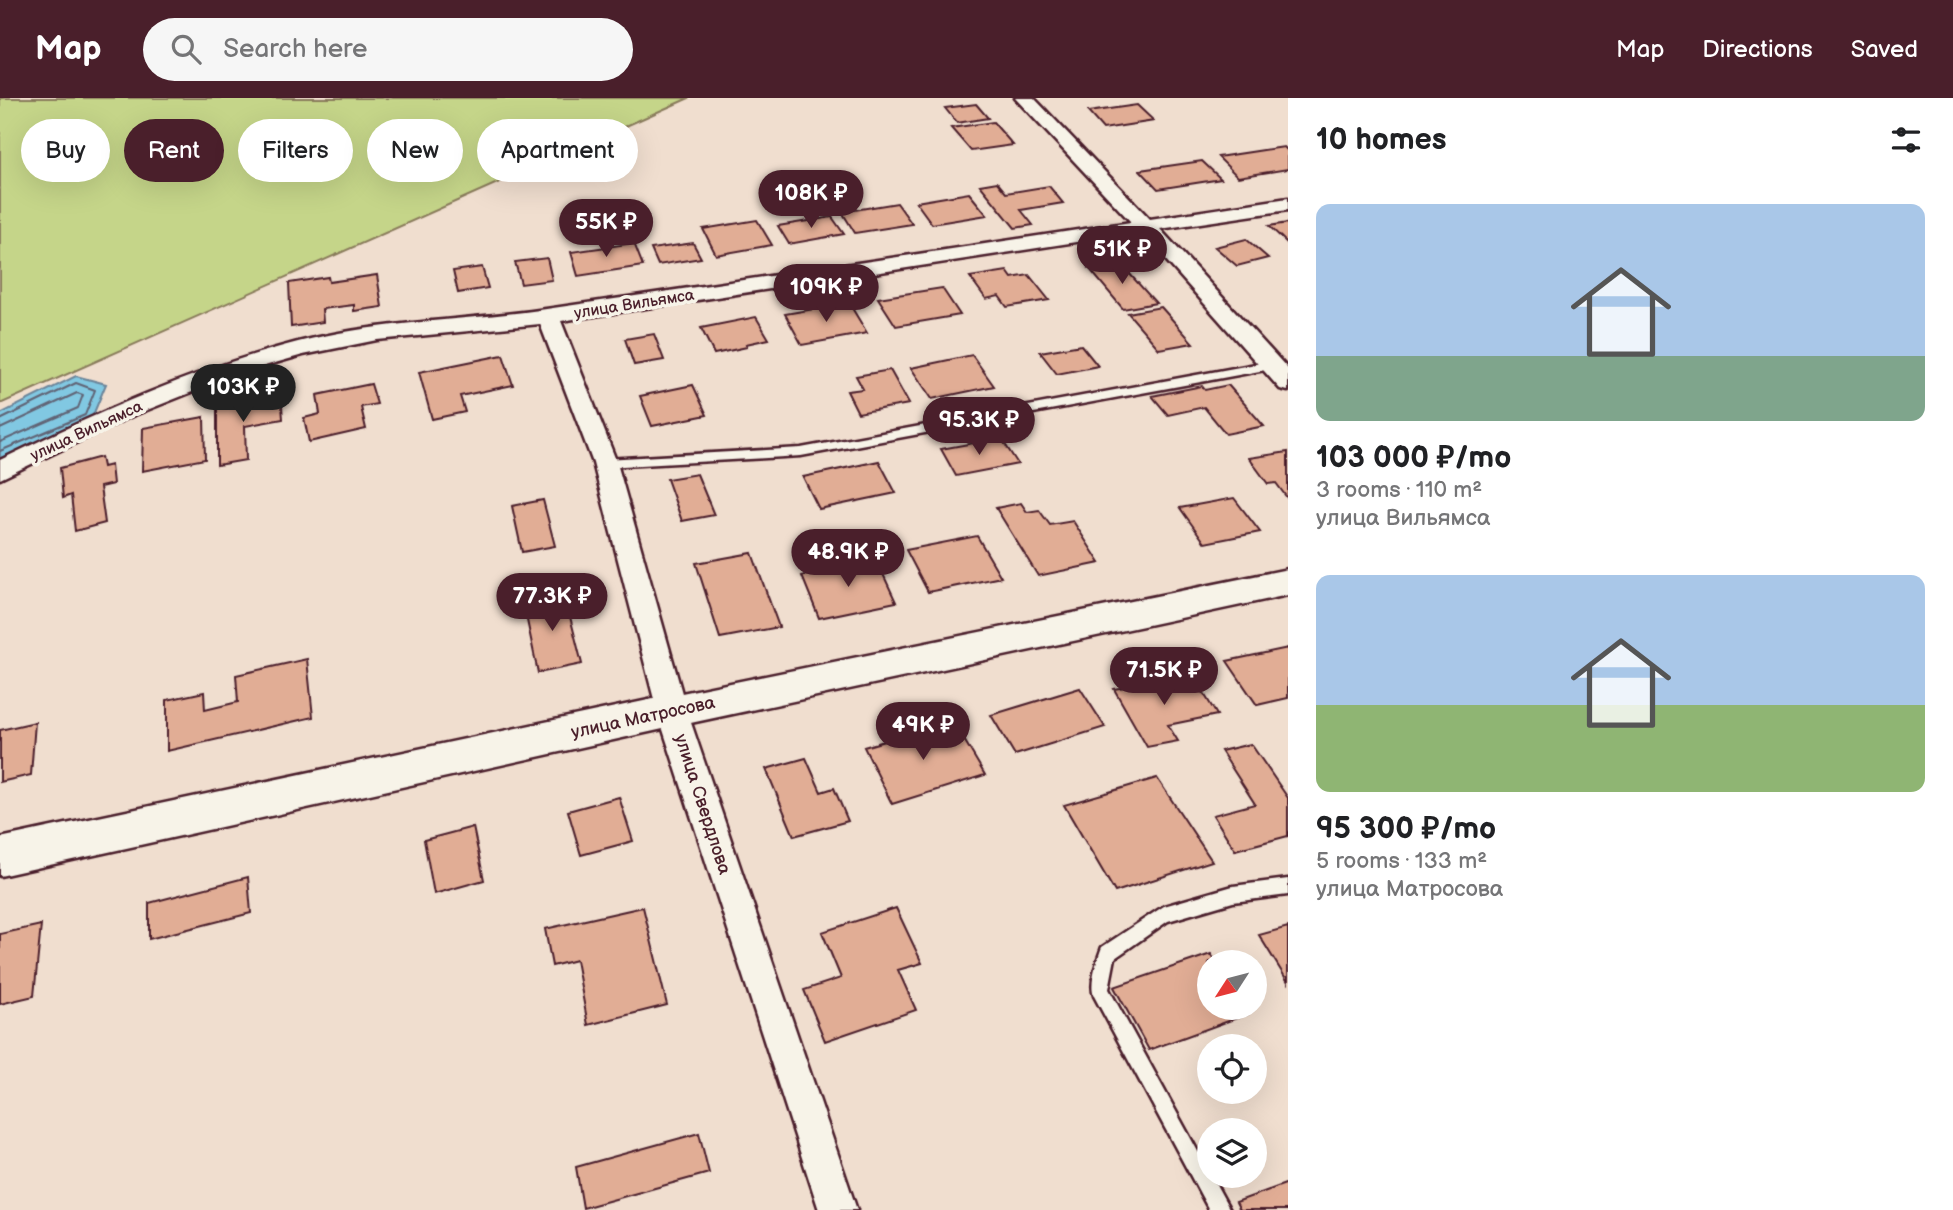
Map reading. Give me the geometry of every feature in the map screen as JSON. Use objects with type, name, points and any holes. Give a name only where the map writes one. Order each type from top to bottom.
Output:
[{"type":"street","points":[[1024,98],[1146,226],[1288,383]]},
{"type":"street","name":"улица Вильямса","points":[[0,470],[124,410],[232,368],[302,348],[377,333],[548,316],[1288,204]]},
{"type":"street","name":"улица Свердлова","points":[[548,316],[605,463],[672,710],[838,1210]]},
{"type":"street","name":"улица Матросова","points":[[0,857],[672,710],[1288,582]]},
{"type":"lane","points":[[605,463],[801,452],[1272,366]]},
{"type":"lane","points":[[1220,1210],[1100,990],[1108,953],[1164,914],[1233,894],[1288,887]]},
{"type":"green space","points":[[0,98],[689,98],[638,121],[477,119],[477,182],[500,182],[0,404]]},
{"type":"water","points":[[76,376],[106,384],[91,420],[0,459],[0,414]]},
{"type":"building","points":[[976,104],[988,118],[957,123],[945,108]]},
{"type":"building","points":[[1137,105],[1154,121],[1103,129],[1088,112]]},
{"type":"building","points":[[993,122],[1013,145],[971,151],[951,128]]},
{"type":"building","points":[[1284,147],[1288,151],[1288,169],[1238,177],[1218,157]]},
{"type":"building","points":[[1202,161],[1221,179],[1158,189],[1140,170]]},
{"type":"building","points":[[997,182],[1006,193],[1049,186],[1063,203],[1021,210],[1033,225],[1015,228],[980,185]]},
{"type":"building","points":[[969,193],[987,215],[932,224],[916,202]]},
{"type":"building","points":[[897,203],[912,224],[855,233],[842,212]]},
{"type":"building","points":[[832,217],[844,234],[789,244],[778,226]]},
{"type":"building","points":[[757,220],[772,245],[716,255],[703,229]]},
{"type":"building","points":[[1288,223],[1288,244],[1269,226]]},
{"type":"building","points":[[1246,239],[1268,258],[1237,266],[1215,247]]},
{"type":"building","points":[[634,243],[643,266],[578,276],[571,252]]},
{"type":"building","points":[[693,243],[701,258],[658,265],[651,249]]},
{"type":"building","points":[[547,258],[552,280],[521,284],[515,262]]},
{"type":"building","points":[[1119,262],[1156,303],[1123,309],[1088,267]]},
{"type":"building","points":[[482,267],[488,288],[458,293],[453,271]]},
{"type":"building","points":[[1007,271],[1012,278],[1029,275],[1049,300],[1007,307],[999,296],[986,299],[970,277]]},
{"type":"building","points":[[377,275],[382,307],[354,311],[354,305],[322,309],[323,322],[291,327],[289,283],[328,277],[329,282]]},
{"type":"building","points":[[942,288],[960,315],[896,326],[878,298]]},
{"type":"building","points":[[849,303],[867,333],[802,345],[785,314]]},
{"type":"building","points":[[1161,307],[1193,343],[1159,349],[1128,313]]},
{"type":"building","points":[[756,317],[769,339],[714,354],[701,328]]},
{"type":"building","points":[[654,334],[664,360],[634,365],[625,339]]},
{"type":"building","points":[[1081,345],[1098,366],[1057,374],[1040,352]]},
{"type":"building","points":[[503,355],[513,385],[460,396],[465,412],[432,419],[419,372]]},
{"type":"building","points":[[972,355],[994,386],[932,399],[911,368]]},
{"type":"building","points":[[890,370],[909,404],[858,413],[847,391],[863,389],[856,376]]},
{"type":"building","points":[[371,384],[377,404],[361,407],[366,429],[309,442],[304,418],[320,414],[317,395]]},
{"type":"building","points":[[693,385],[707,415],[652,426],[640,396]]},
{"type":"building","points":[[1228,385],[1264,426],[1226,434],[1204,407],[1168,415],[1152,396],[1202,386],[1205,390]]},
{"type":"building","points":[[281,393],[283,419],[245,426],[246,460],[217,465],[217,403]]},
{"type":"building","points":[[204,417],[205,459],[142,471],[143,428]]},
{"type":"building","points":[[1001,438],[1018,464],[956,476],[941,449]]},
{"type":"building","points":[[1288,452],[1288,499],[1276,483],[1268,484],[1249,458]]},
{"type":"building","points":[[101,457],[103,467],[111,465],[113,484],[100,487],[105,523],[75,531],[71,495],[63,498],[60,468]]},
{"type":"building","points":[[879,461],[896,493],[819,509],[803,477]]},
{"type":"building","points":[[697,474],[714,515],[682,521],[667,479]]},
{"type":"building","points":[[1234,498],[1260,532],[1205,543],[1180,508]]},
{"type":"building","points":[[543,500],[555,546],[522,552],[512,506]]},
{"type":"building","points":[[1021,503],[1027,512],[1039,510],[1050,525],[1073,521],[1100,563],[1038,576],[996,508]]},
{"type":"building","points":[[977,536],[1001,577],[928,592],[906,550]]},
{"type":"building","points":[[752,553],[779,627],[720,638],[696,563]]},
{"type":"building","points":[[877,561],[896,602],[819,618],[802,576]]},
{"type":"building","points":[[564,593],[582,664],[538,673],[523,601]]},
{"type":"building","points":[[1288,648],[1288,698],[1257,705],[1227,661]]},
{"type":"building","points":[[307,659],[313,717],[167,751],[167,700],[204,692],[205,710],[238,702],[236,675]]},
{"type":"building","points":[[1192,674],[1217,715],[1168,725],[1178,741],[1147,747],[1114,689]]},
{"type":"building","points":[[1080,688],[1105,727],[1015,755],[991,715]]},
{"type":"building","points":[[953,721],[985,775],[892,804],[864,747]]},
{"type":"building","points":[[35,722],[31,775],[0,782],[0,730]]},
{"type":"building","points":[[1251,744],[1288,798],[1288,836],[1235,850],[1213,815],[1255,804],[1221,751]]},
{"type":"building","points":[[806,758],[821,792],[834,788],[848,821],[794,836],[766,769]]},
{"type":"building","points":[[1157,778],[1212,861],[1115,892],[1064,805]]},
{"type":"building","points":[[619,797],[633,841],[581,855],[568,811]]},
{"type":"building","points":[[473,827],[484,880],[434,894],[424,840]]},
{"type":"building","points":[[248,877],[251,913],[149,939],[149,903]]},
{"type":"building","points":[[643,907],[667,1005],[588,1025],[576,960],[552,966],[545,929]]},
{"type":"building","points":[[896,908],[922,963],[898,970],[916,1010],[825,1041],[804,990],[841,978],[822,932]]},
{"type":"building","points":[[41,925],[34,996],[0,1004],[0,934]]},
{"type":"building","points":[[1288,927],[1288,982],[1259,935]]},
{"type":"building","points":[[1197,959],[1197,1020],[1232,1020],[1149,1050],[1114,987]]},
{"type":"building","points":[[699,1133],[709,1173],[583,1208],[576,1167]]},
{"type":"building","points":[[1288,1183],[1288,1210],[1240,1210],[1236,1202]]}]
